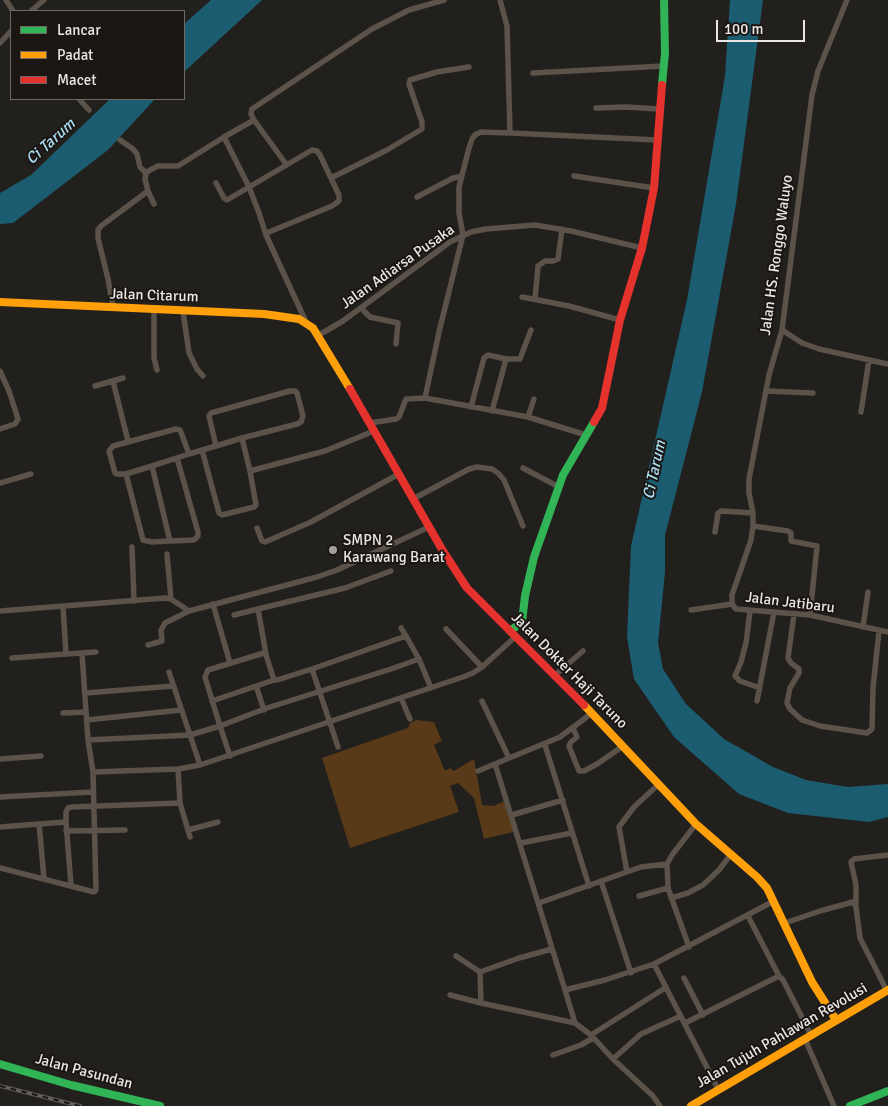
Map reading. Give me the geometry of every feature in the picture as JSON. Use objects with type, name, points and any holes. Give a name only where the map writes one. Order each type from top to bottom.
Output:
[{"type":"street","points":[[32,10],[44,0]]},
{"type":"street","points":[[286,164],[254,120],[251,114],[252,109],[304,76],[354,40],[409,10],[444,0]]},
{"type":"street","points":[[500,0],[507,26],[510,133]]},
{"type":"street","points":[[93,772],[178,770],[200,765],[431,688],[473,673],[482,667],[522,622],[525,596],[534,557],[559,487],[586,434],[602,408],[620,320],[642,248],[654,188],[664,66],[664,0]]},
{"type":"street","name":"Jalan HS. Ronggo Waluyo","points":[[732,604],[732,595],[751,540],[753,513],[748,493],[749,479],[766,391],[782,330],[812,95],[818,72],[847,0]]},
{"type":"street","points":[[0,43],[10,31]]},
{"type":"street","points":[[533,73],[664,66]]},
{"type":"street","points":[[332,178],[387,150],[422,129],[422,122],[409,84],[410,80],[437,72],[469,67]]},
{"type":"street","points":[[80,100],[89,110]]},
{"type":"street","points":[[596,108],[659,109]]},
{"type":"street","points":[[154,204],[148,191],[145,179],[146,174],[158,166],[178,166],[254,120]]},
{"type":"street","points":[[425,398],[463,235],[458,199],[462,176],[472,139],[475,135],[481,132],[657,140]]},
{"type":"street","points":[[224,137],[249,187],[266,236],[306,322]]},
{"type":"street","points":[[120,140],[137,154],[140,168],[146,174]]},
{"type":"street","points":[[216,183],[227,200],[286,164],[312,150],[317,151],[332,178],[339,195],[338,200],[332,206],[269,232],[266,236]]},
{"type":"street","points":[[417,197],[453,178],[462,176]]},
{"type":"street","points":[[574,176],[654,188]]},
{"type":"street","points":[[113,308],[98,238],[98,230],[113,216],[148,191]]},
{"type":"street","name":"Jalan Adiarsa Pusaka","points":[[319,335],[343,322],[450,242],[463,235],[486,229],[535,225],[562,229],[642,248]]},
{"type":"street","points":[[534,299],[538,266],[545,261],[558,259],[562,229]]},
{"type":"street","points":[[522,297],[577,308],[620,320]]},
{"type":"street","name":"Jalan Citarum","points":[[0,302],[264,314],[290,316],[306,322]]},
{"type":"street","points":[[361,308],[370,317],[398,323],[396,344]]},
{"type":"street","points":[[154,310],[154,358],[157,370]]},
{"type":"street","points":[[183,311],[191,359],[203,376]]},
{"type":"street","name":"Jalan Dokter Haji Taruno","points":[[306,322],[319,335],[413,500],[467,588],[592,713],[696,824],[767,888],[809,976],[836,1020]]},
{"type":"street","points":[[471,407],[484,358],[488,355],[520,360],[531,330]]},
{"type":"street","points":[[782,330],[802,343],[819,349],[888,364]]},
{"type":"street","points":[[492,411],[506,359]]},
{"type":"street","points":[[861,412],[869,360]]},
{"type":"street","points":[[0,429],[15,424],[18,419],[1,375]]},
{"type":"street","points":[[95,386],[123,378]]},
{"type":"street","points":[[113,380],[128,441]]},
{"type":"street","points":[[189,454],[180,430],[176,429],[128,441],[113,446],[109,451],[115,473],[126,474],[301,422],[303,412],[297,393],[290,391],[211,413],[209,416],[216,446]]},
{"type":"street","points":[[766,391],[813,393]]},
{"type":"street","points":[[370,423],[396,419],[399,417],[406,399],[425,398],[528,417],[586,434]]},
{"type":"street","points":[[528,417],[534,399]]},
{"type":"street","points":[[250,471],[325,451],[374,431]]},
{"type":"street","points":[[202,450],[219,513],[222,515],[256,505],[242,438]]},
{"type":"street","points":[[126,474],[143,540],[152,542],[194,540],[198,536],[178,458]]},
{"type":"street","points":[[152,466],[170,542]]},
{"type":"street","points":[[413,500],[469,469],[477,467],[492,468],[504,480],[523,526]]},
{"type":"street","points":[[523,468],[559,487]]},
{"type":"street","points":[[0,484],[31,474]]},
{"type":"street","points":[[257,528],[262,541],[265,542],[310,522],[399,474]]},
{"type":"street","points":[[715,532],[718,514],[721,511],[753,513]]},
{"type":"street","points":[[753,526],[788,530],[791,533],[791,541],[817,546],[810,615]]},
{"type":"street","points":[[148,645],[162,641],[162,630],[165,623],[189,611],[296,583],[330,572],[429,527]]},
{"type":"street","points":[[132,547],[134,601]]},
{"type":"street","points":[[168,554],[171,599]]},
{"type":"street","points":[[234,615],[345,588],[391,571]]},
{"type":"street","points":[[863,627],[868,592]]},
{"type":"street","points":[[0,611],[171,599],[189,611]]},
{"type":"street","points":[[213,604],[230,663]]},
{"type":"street","name":"Jalan Jatibaru","points":[[691,610],[732,604],[736,609],[810,615],[888,632]]},
{"type":"street","points":[[63,606],[66,654]]},
{"type":"street","points":[[258,609],[266,654],[274,680]]},
{"type":"street","points":[[750,611],[746,644],[735,676],[740,681],[760,688]]},
{"type":"street","points":[[757,702],[774,612]]},
{"type":"street","points":[[794,614],[788,658],[799,669],[799,674],[790,688],[787,703],[790,710],[802,720],[820,726],[866,733],[872,729],[873,688],[879,631]]},
{"type":"street","points":[[401,628],[419,659],[431,688]]},
{"type":"street","points":[[446,629],[482,667]]},
{"type":"street","points":[[212,701],[406,636]]},
{"type":"street","points":[[554,676],[583,650]]},
{"type":"street","points":[[12,658],[96,652]]},
{"type":"street","points":[[0,868],[94,892],[96,890],[93,772],[88,740],[82,653]]},
{"type":"street","points":[[230,756],[205,673],[208,670],[260,653],[266,654]]},
{"type":"street","points":[[88,740],[190,736],[419,659]]},
{"type":"street","points":[[312,669],[338,747]]},
{"type":"street","points":[[169,672],[200,765]]},
{"type":"street","points":[[86,693],[173,686]]},
{"type":"street","points":[[256,686],[264,710]]},
{"type":"street","points":[[402,698],[410,718]]},
{"type":"street","points":[[482,701],[509,758]]},
{"type":"street","points":[[87,720],[181,710]]},
{"type":"street","points":[[62,713],[86,712]]},
{"type":"street","points":[[478,771],[545,745],[560,737],[592,713]]},
{"type":"street","points":[[573,728],[577,737],[570,742],[569,746],[579,771],[584,771],[597,764],[623,746]]},
{"type":"street","points":[[545,745],[589,886]]},
{"type":"street","points":[[0,759],[41,756]]},
{"type":"street","points":[[495,764],[575,1023]]},
{"type":"street","points":[[178,770],[180,803],[190,837]]},
{"type":"street","points":[[627,872],[619,827],[634,807],[659,784]]},
{"type":"street","points":[[0,797],[93,792]]},
{"type":"street","points":[[512,815],[562,800]]},
{"type":"street","points":[[71,885],[66,831],[66,812],[68,808],[72,806],[180,803]]},
{"type":"street","points":[[0,827],[66,822]]},
{"type":"street","points":[[188,830],[218,822]]},
{"type":"street","points":[[39,824],[44,878]]},
{"type":"street","points":[[689,947],[668,888],[666,864],[696,824]]},
{"type":"street","points":[[66,831],[125,830]]},
{"type":"street","points":[[520,843],[572,833]]},
{"type":"street","points":[[671,898],[688,893],[702,885],[719,870],[731,854]]},
{"type":"street","points":[[888,855],[854,859],[851,862],[856,885],[860,938],[888,991]]},
{"type":"street","points":[[539,903],[641,867],[666,864]]},
{"type":"street","points":[[602,882],[631,973]]},
{"type":"street","points":[[640,896],[668,888]]},
{"type":"street","points":[[565,990],[631,973],[654,964],[774,901]]},
{"type":"street","points":[[785,923],[834,906],[850,902],[856,904]]},
{"type":"street","points":[[748,916],[779,976],[783,980],[808,1037],[834,1106]]},
{"type":"street","points":[[480,972],[552,949]]},
{"type":"street","points":[[456,956],[480,972]]},
{"type":"street","points":[[654,964],[718,1089]]},
{"type":"street","points":[[480,972],[481,1003]]},
{"type":"street","points":[[685,1023],[779,976]]},
{"type":"street","points":[[684,978],[703,1015]]},
{"type":"street","points":[[553,1055],[581,1045],[665,988]]},
{"type":"street","name":"Jalan Tujuh Pahlawan Revolusi","points":[[691,1106],[700,1104],[718,1089],[888,991]]},
{"type":"street","points":[[450,995],[575,1023],[592,1036],[612,1059],[653,1096],[660,1106]]},
{"type":"street","points":[[612,1059],[641,1034],[681,1016]]},
{"type":"street","name":"Jalan Pasundan","points":[[0,1064],[160,1106]]},
{"type":"street","points":[[850,1106],[888,1091]]},
{"type":"shaded area","points":[[416,720],[434,722],[442,741],[434,745],[445,771],[450,768],[454,771],[474,759],[482,805],[494,806],[504,801],[517,831],[484,839],[474,798],[458,783],[450,786],[459,812],[350,848],[322,758],[408,728],[410,723]]},
{"type":"water","points":[[211,0],[262,0],[185,71],[185,23]]},
{"type":"water","name":"Ci Tarum","points":[[730,0],[763,0],[736,204],[702,392],[665,535],[665,572],[658,643],[663,669],[686,704],[724,739],[773,767],[806,780],[848,787],[888,784],[888,817],[869,822],[788,813],[739,794],[674,737],[634,679],[627,637],[631,546],[687,300],[725,76]]},
{"type":"water","points":[[109,100],[154,100],[108,150],[13,223],[0,224],[0,193],[31,175]]},
{"type":"railway","points":[[0,1086],[80,1106]]},
{"type":"traffic: fast","points":[[662,85],[665,53],[664,0]]},
{"type":"traffic: fast","points":[[510,631],[522,622],[525,596],[534,557],[563,475],[594,422]]},
{"type":"traffic: fast","points":[[0,1064],[71,1085],[160,1106]]},
{"type":"traffic: fast","points":[[850,1106],[888,1091]]},
{"type":"traffic: slow","points":[[0,302],[264,314],[299,319],[313,328],[350,389]]},
{"type":"traffic: slow","points":[[584,705],[696,824],[767,888],[812,982],[836,1020]]},
{"type":"traffic: slow","points":[[691,1106],[888,990]]},
{"type":"traffic: jam","points":[[594,422],[602,408],[620,320],[642,248],[654,188],[662,85]]},
{"type":"traffic: jam","points":[[350,389],[443,551],[467,588],[584,705]]},
{"type":"place","name":"SMPN 2 Karawang Barat","points":[[333,550]]}]
